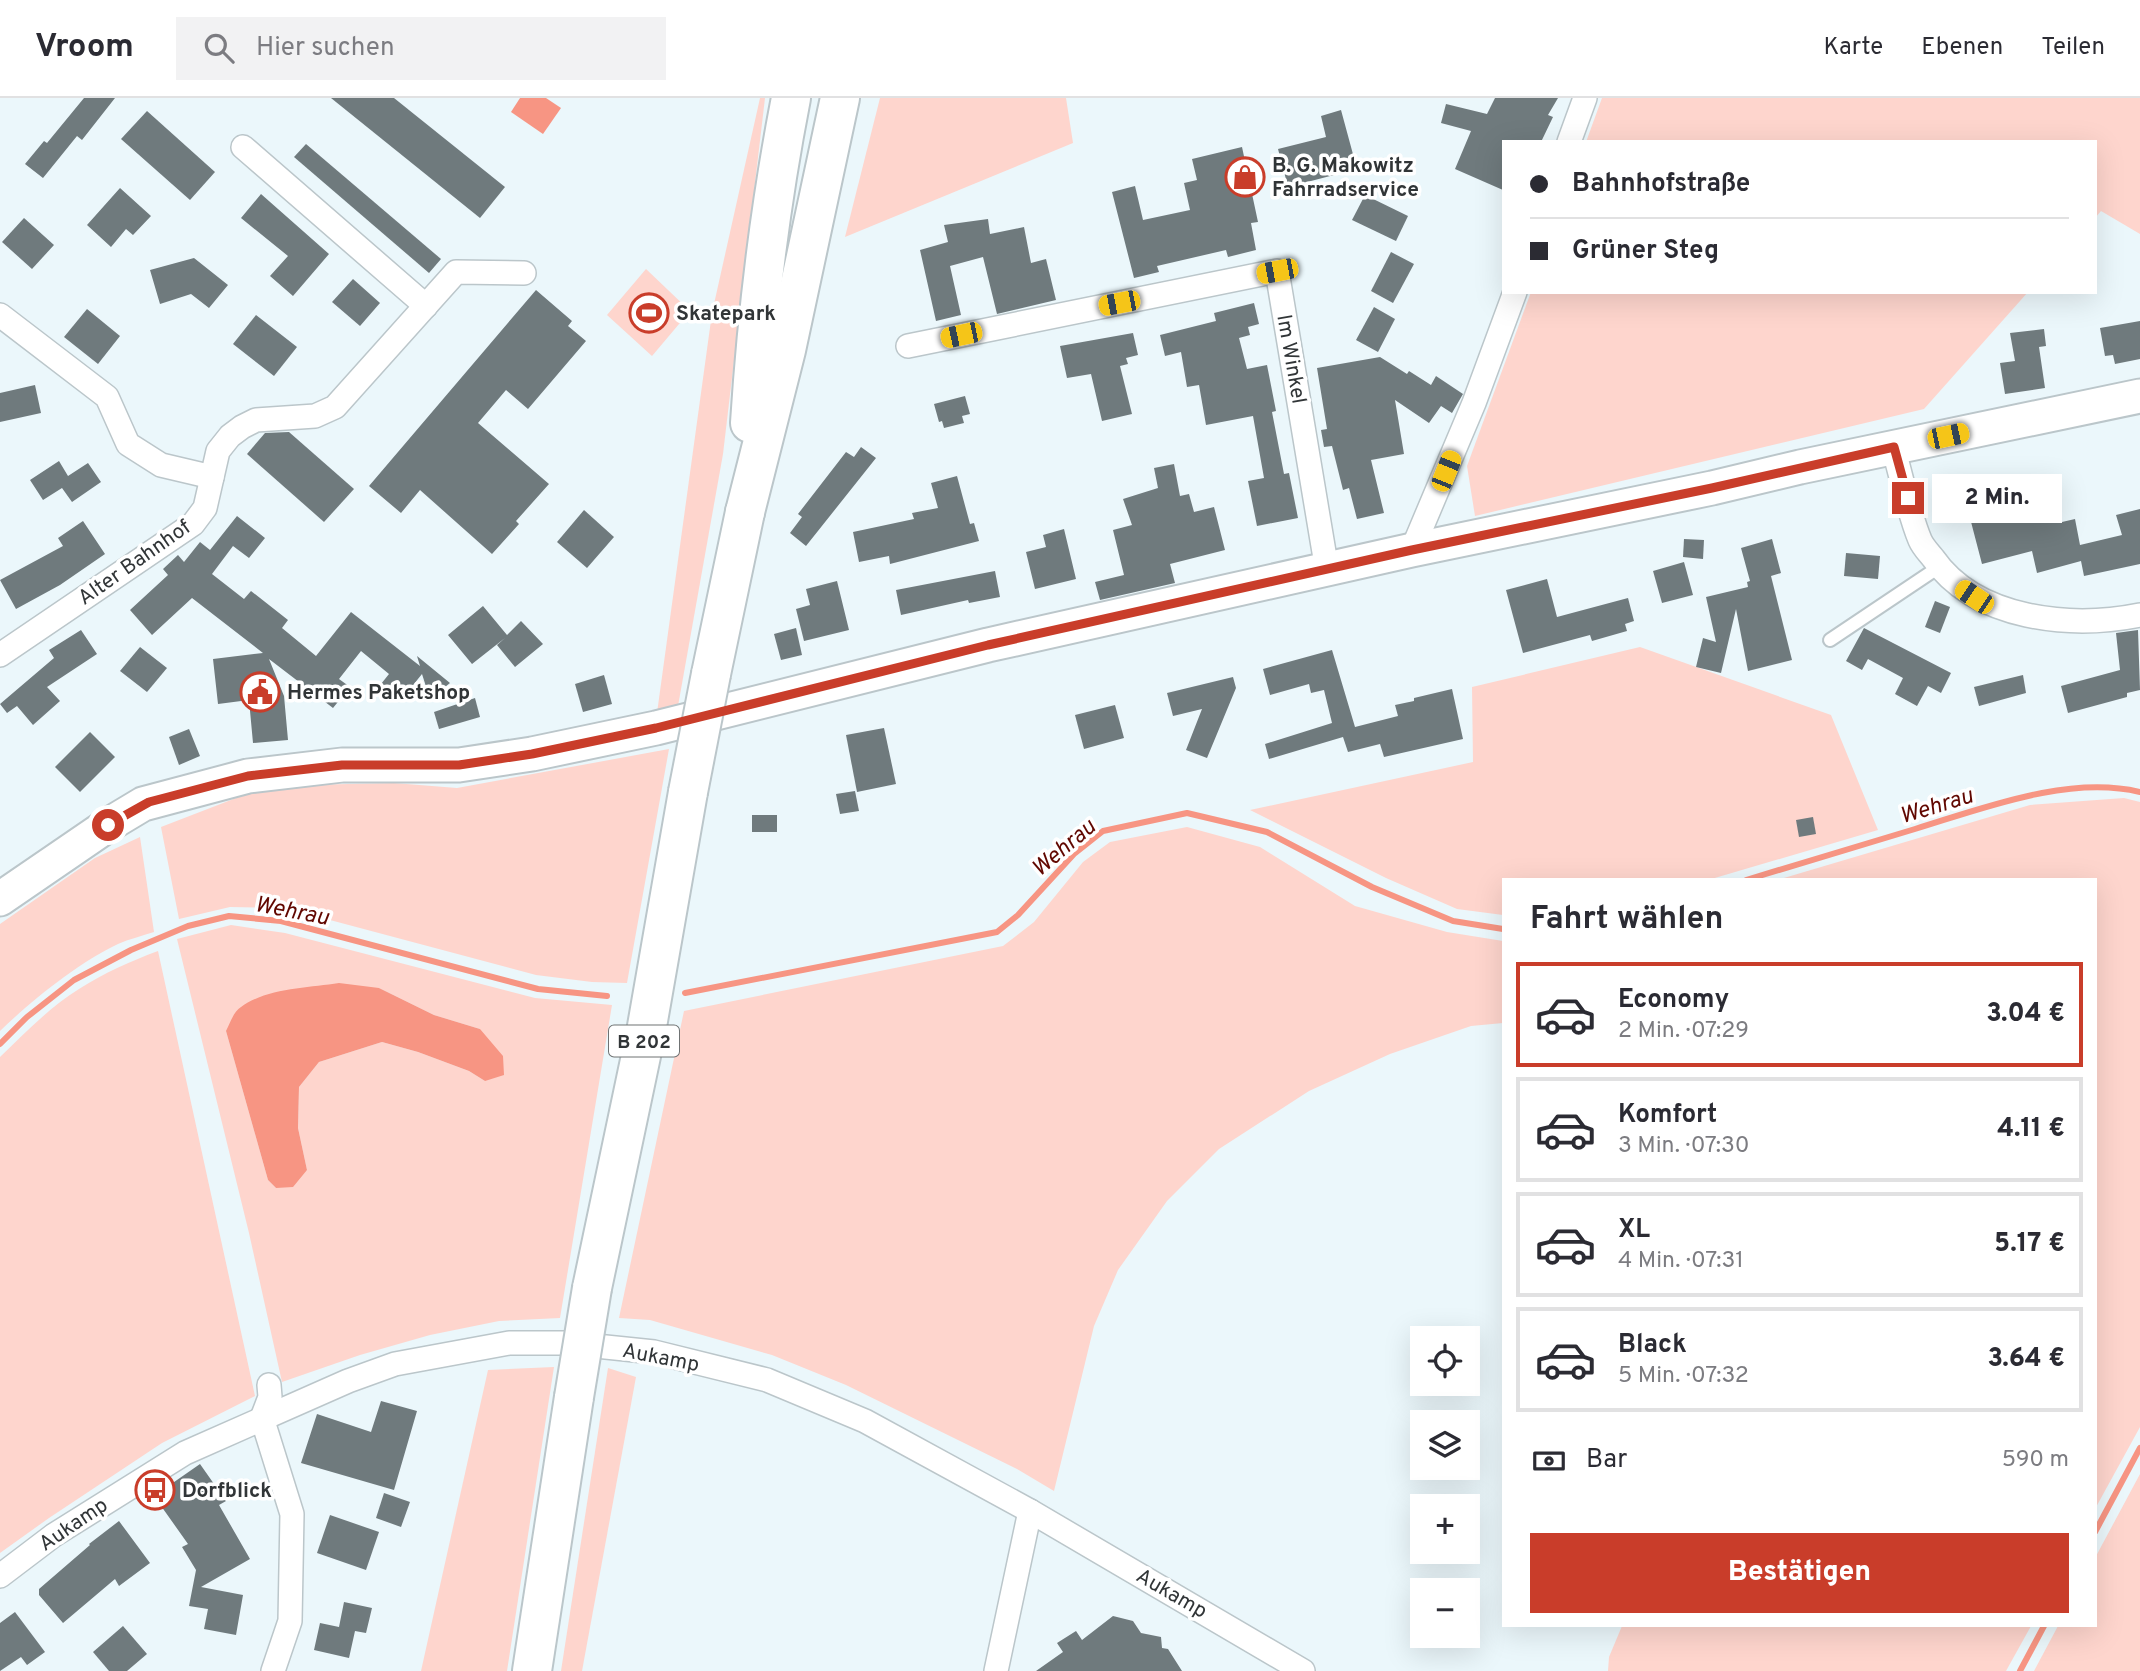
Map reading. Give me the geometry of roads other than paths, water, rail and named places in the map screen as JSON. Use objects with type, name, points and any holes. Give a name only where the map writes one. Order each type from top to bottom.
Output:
[{"type":"highway","points":[[745,512],[755,343],[776,178],[791,98]]},
{"type":"highway","points":[[745,512],[786,350],[840,98]]},
{"type":"highway","name":"B 202","points":[[531,1671],[592,1289],[646,1032],[710,674],[745,512]]},
{"type":"main road","points":[[0,899],[143,804],[248,776],[342,765],[459,765],[532,754],[656,728],[988,645],[1412,550],[2140,396]]},
{"type":"street","points":[[1570,140],[1585,98]]},
{"type":"street","points":[[243,146],[426,306]]},
{"type":"street","name":"Im Winkel","points":[[908,346],[1277,271],[1327,570]]},
{"type":"street","name":"Alter Bahnhof","points":[[0,655],[193,524],[205,508],[218,451],[230,436],[242,427],[256,420],[315,416],[335,407],[456,272],[524,273]]},
{"type":"street","points":[[1412,550],[1474,403],[1513,294]]},
{"type":"street","points":[[0,315],[107,397],[128,444],[161,465],[212,477]]},
{"type":"street","points":[[1894,447],[1921,541],[1938,567],[1974,597],[2008,610],[2044,619],[2088,621],[2140,615]]},
{"type":"street","name":"Aukamp","points":[[0,1576],[54,1535],[184,1452],[262,1418],[395,1364],[509,1343],[567,1343],[654,1352],[767,1380],[865,1421],[1030,1511],[1303,1671]]},
{"type":"street","points":[[269,1385],[270,1397],[262,1418],[292,1514],[290,1621],[273,1671]]},
{"type":"street","points":[[996,1671],[1030,1511]]},
{"type":"lane","points":[[1830,640],[1938,567]]},
{"type":"waterway","name":"Wehrau","points":[[1753,878],[2026,796],[2084,788],[2140,792]]},
{"type":"waterway","name":"Wehrau","points":[[685,993],[997,932],[1018,915],[1074,854],[1103,831],[1187,813],[1267,832],[1372,887],[1453,921],[1502,929]]},
{"type":"waterway","name":"Wehrau","points":[[0,1044],[27,1017],[74,980],[131,950],[188,926],[229,916],[281,921],[538,989],[607,996]]},
{"type":"waterway","name":"Wehrau","points":[[2097,1528],[2140,1448]]},
{"type":"waterway","name":"Wehrau","points":[[2020,1671],[2043,1627]]},
{"type":"place","name":"B. G. Makowitz Fahrradservice","points":[[1245,177]]},
{"type":"place","name":"Skatepark","points":[[649,313]]},
{"type":"place","name":"Hermes Paketshop","points":[[260,692]]},
{"type":"place","name":"Dorfblick","points":[[155,1490]]}]
